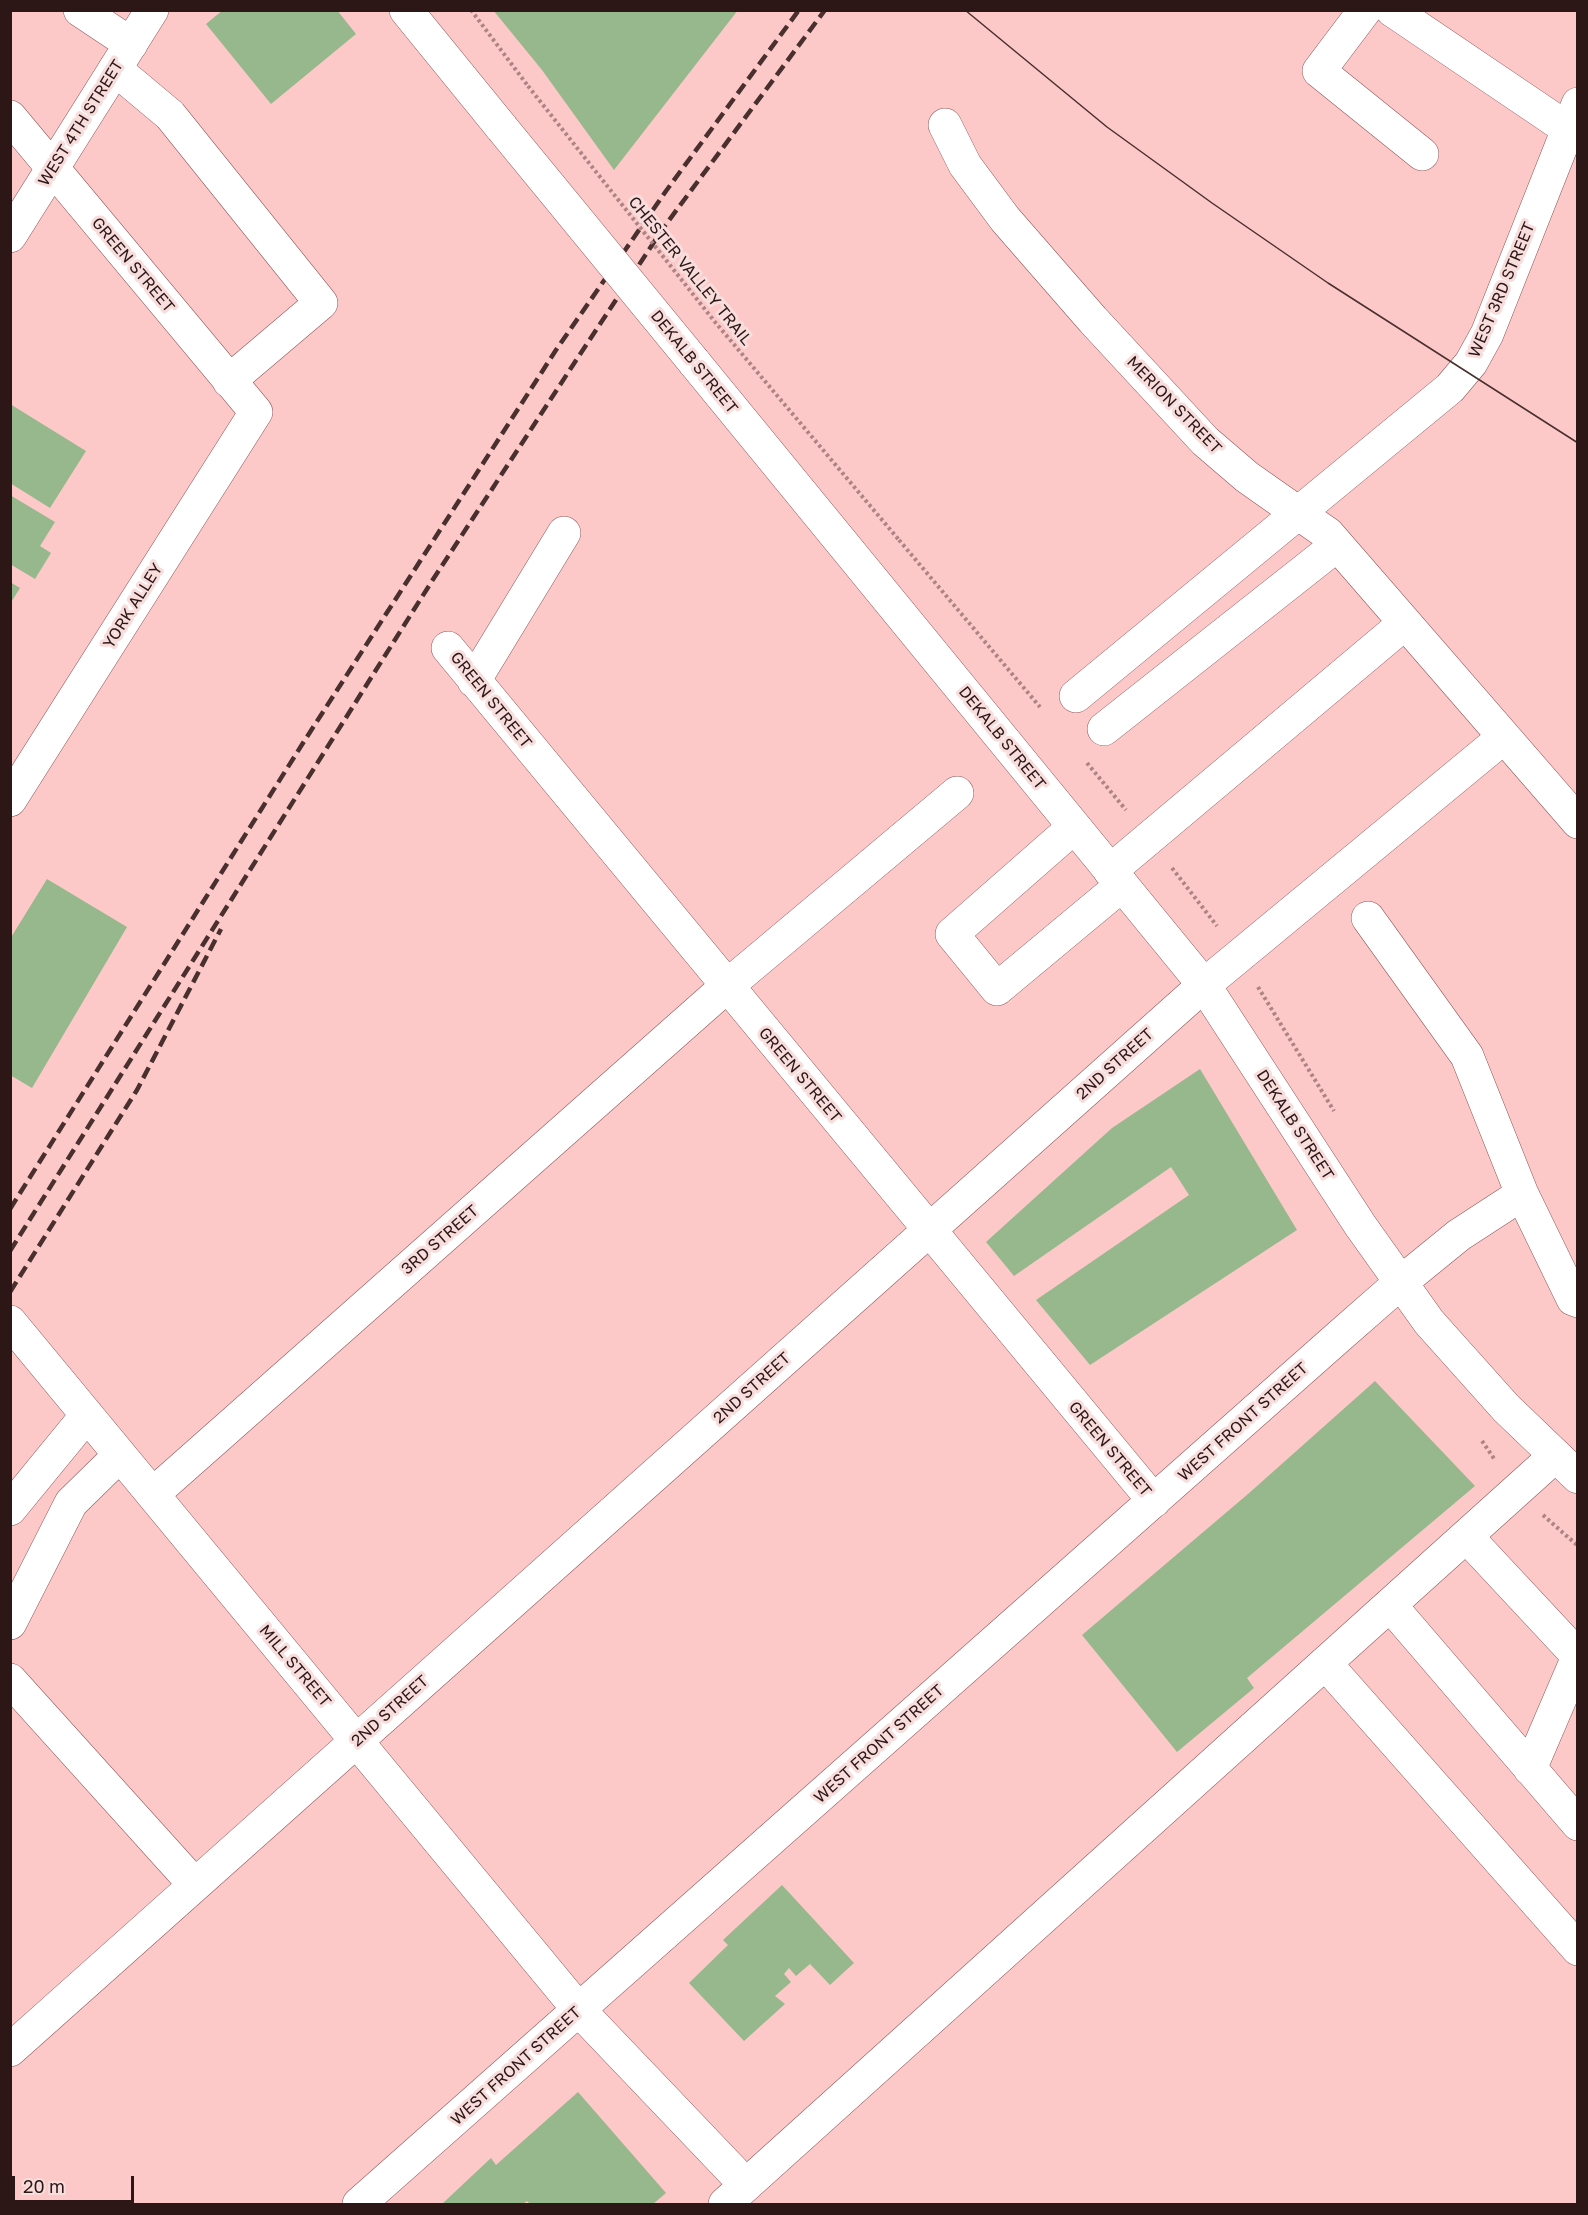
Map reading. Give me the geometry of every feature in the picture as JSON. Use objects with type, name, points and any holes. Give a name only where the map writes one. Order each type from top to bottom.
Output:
[{"type":"main road","points":[[80,10],[123,57],[321,303],[229,381]]},
{"type":"main road","name":"WEST 4TH STREET","points":[[10,236],[152,10]]},
{"type":"main road","name":"DEKALB STREET","points":[[406,10],[1204,985],[1400,1283],[1429,1322],[1506,1408],[1566,1466]]},
{"type":"main road","points":[[1365,10],[1319,71],[1422,154]]},
{"type":"main road","points":[[1392,10],[1573,116]]},
{"type":"main road","name":"WEST 3RD STREET","points":[[1076,696],[1450,388],[1472,363],[1487,334],[1573,116]]},
{"type":"main road","name":"GREEN STREET","points":[[10,117],[256,412]]},
{"type":"main road","name":"MERION STREET","points":[[945,125],[965,165],[1005,219],[1093,320],[1205,441],[1247,477],[1328,534],[1578,822]]},
{"type":"main road","name":"YORK ALLEY","points":[[10,800],[256,412]]},
{"type":"main road","points":[[474,681],[564,533]]},
{"type":"main road","points":[[1104,729],[1337,545]]},
{"type":"main road","points":[[1074,827],[951,934],[997,989],[1116,878],[1405,623]]},
{"type":"main road","name":"GREEN STREET","points":[[448,648],[1154,1501]]},
{"type":"main road","name":"2ND STREET","points":[[10,2050],[1204,985],[1504,737]]},
{"type":"main road","name":"3RD STREET","points":[[153,1494],[727,986],[957,793]]},
{"type":"main road","points":[[1368,918],[1467,1056],[1522,1194],[1573,1299],[1578,1301]]},
{"type":"main road","name":"WEST FRONT STREET","points":[[359,2205],[1400,1283],[1459,1235],[1522,1194]]},
{"type":"main road","name":"MILL STREET","points":[[10,1322],[579,2010],[735,2194]]},
{"type":"main road","points":[[10,1509],[87,1415]]},
{"type":"main road","points":[[10,1623],[72,1503],[120,1455]]},
{"type":"main road","points":[[735,2194],[1467,1537],[1566,1466]]},
{"type":"main road","points":[[1467,1537],[1578,1657],[1530,1769]]},
{"type":"main road","points":[[1390,1605],[1578,1824]]},
{"type":"main road","points":[[1325,1664],[1578,1949]]},
{"type":"main road","points":[[10,1680],[195,1885]]},
{"type":"path","name":"CHESTER VALLEY TRAIL","points":[[471,10],[528,86],[715,322],[899,540]]},
{"type":"building","points":[[223,10],[337,10],[356,34],[271,104],[206,24]]},
{"type":"building","points":[[493,10],[738,10],[614,170],[542,70]]},
{"type":"building","points":[[10,404],[86,451],[50,508],[10,483]]},
{"type":"building","points":[[10,495],[55,522],[40,546],[51,553],[35,579],[10,564]]},
{"type":"building","points":[[10,582],[20,588],[10,604]]},
{"type":"building","points":[[47,879],[127,927],[32,1088],[10,1075],[10,939]]},
{"type":"building","points":[[1200,1069],[1297,1230],[1090,1365],[1036,1300],[1189,1195],[1171,1167],[1014,1276],[986,1242],[1112,1128]]},
{"type":"building","points":[[1375,1381],[1475,1486],[1247,1678],[1254,1688],[1177,1752],[1082,1635],[1248,1494]]},
{"type":"building","points":[[782,1885],[854,1963],[830,1985],[810,1964],[796,1976],[789,1968],[784,1974],[791,1982],[775,1996],[785,2004],[744,2041],[689,1983],[728,1945],[723,1940]]},
{"type":"building","points":[[578,2092],[666,2193],[653,2204],[530,2204],[527,2201],[523,2204],[442,2204],[491,2158],[496,2165]]},
{"type":"tram line","points":[[965,10],[1107,127],[1212,203],[1328,283],[1578,443]]},
{"type":"railway","points":[[10,1209],[303,743],[556,350],[666,191],[799,10]]},
{"type":"railway","points":[[10,1251],[432,581],[573,365],[664,227],[825,10]]},
{"type":"railway","points":[[10,1292],[137,1090],[221,929]]}]
